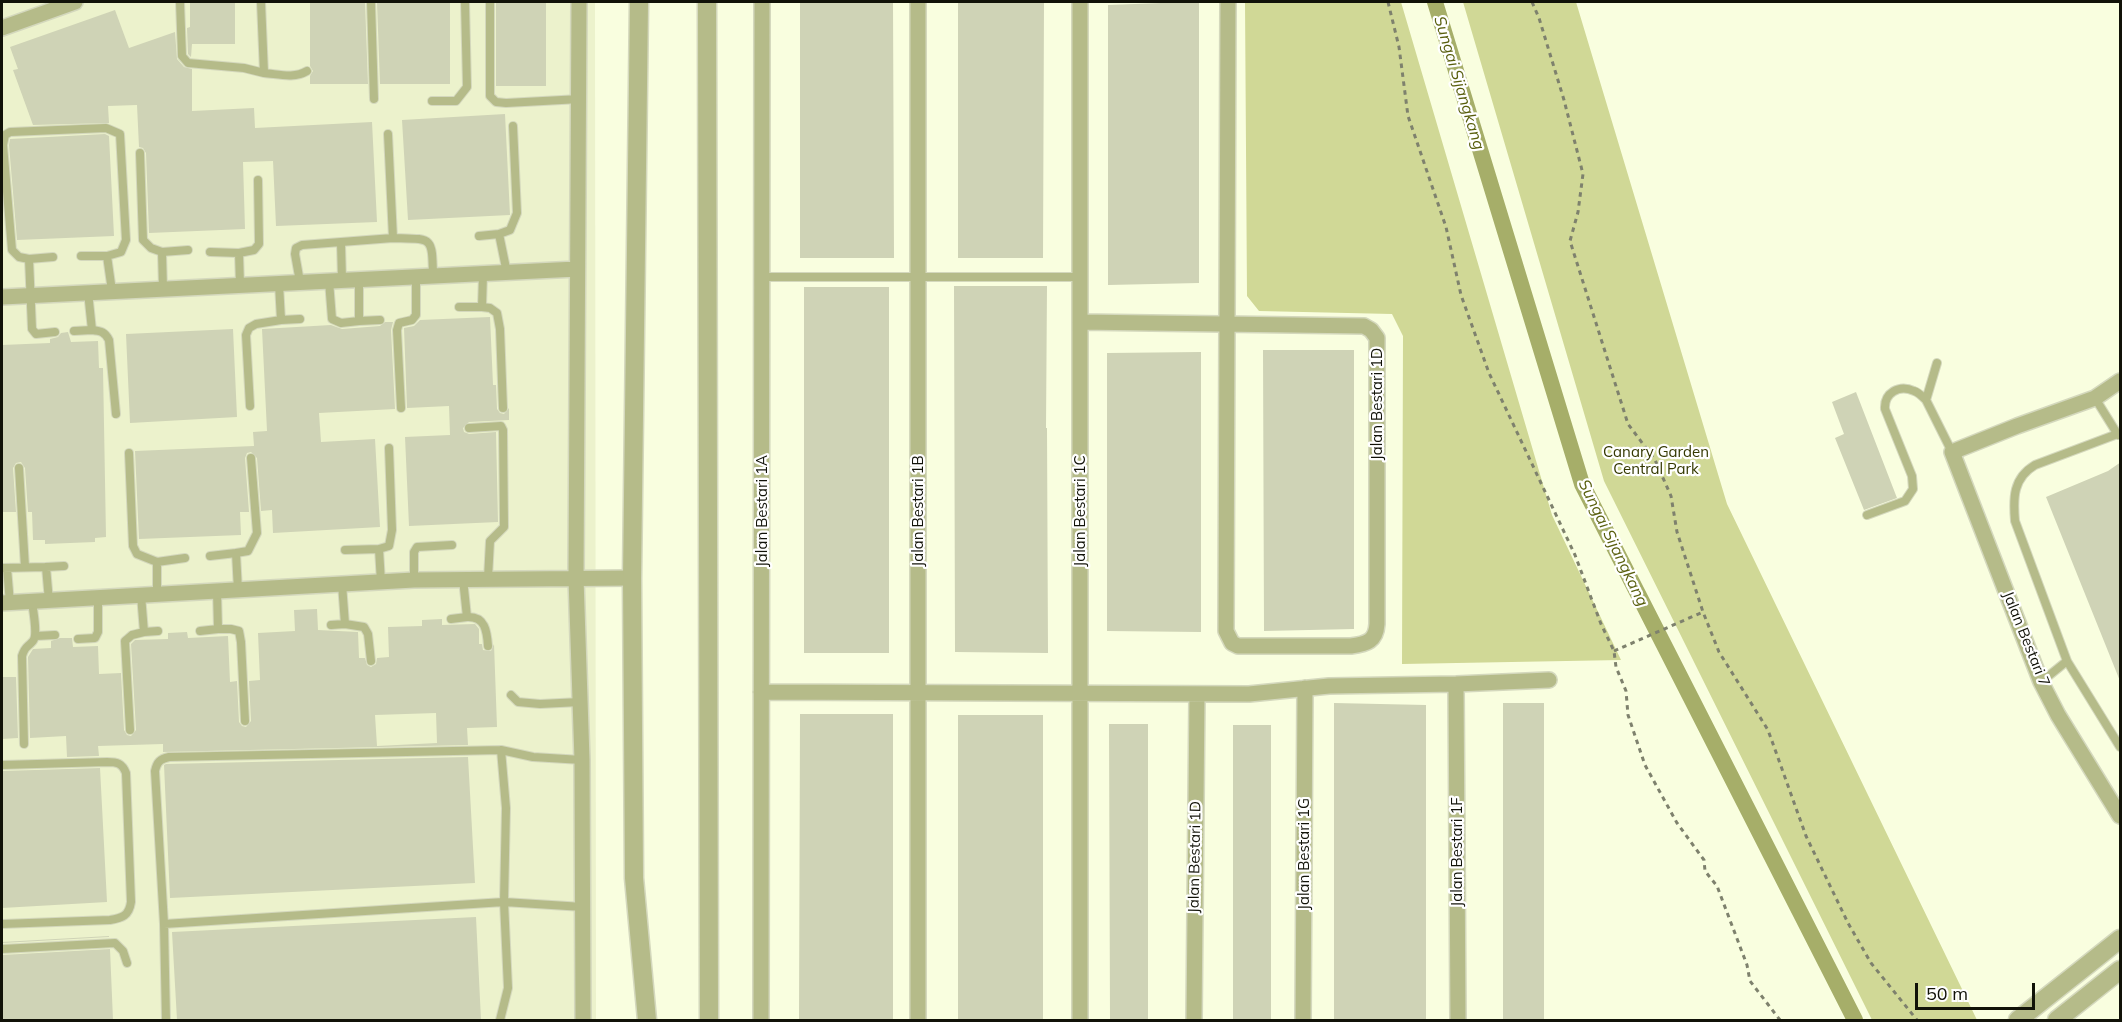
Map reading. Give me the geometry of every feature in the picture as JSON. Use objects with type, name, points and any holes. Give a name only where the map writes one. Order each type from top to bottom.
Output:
[{"type":"street","points":[[2,28],[75,2]]},
{"type":"street","points":[[579,2],[576,578],[582,760],[583,1020]]},
{"type":"street","points":[[639,2],[632,578],[634,878],[647,1020]]},
{"type":"street","points":[[707,2],[709,1020]]},
{"type":"street","name":"Jalan Bestari 1A","points":[[761,1020],[762,2]]},
{"type":"street","name":"Jalan Bestari 1B","points":[[918,2],[918,1020]]},
{"type":"street","name":"Jalan Bestari 1C","points":[[1080,2],[1080,1020]]},
{"type":"street","points":[[1227,323],[1228,2]]},
{"type":"street","points":[[2,297],[577,269]]},
{"type":"street","name":"Jalan Bestari 1D","points":[[1080,322],[1227,323],[1364,326],[1371,330],[1377,338],[1377,624],[1372,641],[1363,645],[1238,646],[1232,643],[1226,631],[1227,323]]},
{"type":"street","points":[[1952,452],[2095,398],[2121,381]]},
{"type":"street","name":"Jalan Bestari 7","points":[[1952,452],[2042,682],[2058,715],[2121,816]]},
{"type":"street","points":[[5,603],[414,580],[632,578]]},
{"type":"street","points":[[762,692],[1249,694],[1329,686],[1549,680]]},
{"type":"street","name":"Jalan Bestari 1F","points":[[1455,684],[1458,1020]]},
{"type":"street","name":"Jalan Bestari 1G","points":[[1304,1020],[1305,688]]},
{"type":"street","name":"Jalan Bestari 1D","points":[[1194,1020],[1197,694]]},
{"type":"street","points":[[2018,1020],[2121,939]]},
{"type":"street","points":[[2057,1020],[2121,970]]},
{"type":"lane","points":[[180,2],[182,56],[188,63],[288,75],[300,75],[307,71]]},
{"type":"lane","points":[[261,2],[264,73]]},
{"type":"lane","points":[[371,2],[374,99]]},
{"type":"lane","points":[[432,101],[456,101],[467,87],[465,2]]},
{"type":"lane","points":[[490,2],[490,96],[496,102],[506,104],[580,99]]},
{"type":"lane","points":[[479,236],[499,234],[510,230],[517,213],[513,126]]},
{"type":"lane","points":[[53,257],[29,259],[19,257],[12,250],[3,145],[5,135],[10,132],[106,128],[120,134],[126,240],[121,252],[107,256],[81,256]]},
{"type":"lane","points":[[388,134],[393,238]]},
{"type":"lane","points":[[140,153],[143,240],[151,248],[162,252],[188,250]]},
{"type":"lane","points":[[210,252],[239,253],[254,250],[259,243],[258,180]]},
{"type":"lane","points":[[499,234],[507,273]]},
{"type":"lane","points":[[300,282],[296,248],[302,245],[393,238],[423,238],[428,241],[432,251],[433,276]]},
{"type":"lane","points":[[341,243],[332,319],[341,323],[380,320]]},
{"type":"lane","points":[[162,252],[163,289]]},
{"type":"lane","points":[[239,253],[240,285]]},
{"type":"lane","points":[[107,256],[112,291]]},
{"type":"lane","points":[[29,259],[32,329],[36,334],[55,332]]},
{"type":"lane","points":[[482,307],[483,274]]},
{"type":"lane","points":[[401,408],[397,330],[399,323],[412,320],[416,315],[416,277]]},
{"type":"lane","points":[[762,277],[1080,277]]},
{"type":"lane","points":[[359,280],[359,321]]},
{"type":"lane","points":[[279,284],[281,320]]},
{"type":"lane","points":[[88,292],[92,330]]},
{"type":"lane","points":[[459,307],[490,308],[497,313],[500,329],[503,408]]},
{"type":"lane","points":[[250,406],[246,335],[249,327],[281,320],[300,319]]},
{"type":"lane","points":[[74,331],[92,330],[106,334],[109,340],[116,414]]},
{"type":"lane","points":[[1926,400],[1937,363]]},
{"type":"lane","points":[[1867,515],[1905,501],[1913,489],[1912,476],[1885,409],[1884,402],[1888,395],[1898,389],[1907,389],[1926,400],[1952,452]]},
{"type":"lane","points":[[2095,398],[2119,434],[2035,465],[2025,471],[2016,485],[2013,501],[2015,521],[2067,661],[2121,747]]},
{"type":"lane","points":[[469,428],[501,426],[503,430],[504,527],[490,541],[488,578]]},
{"type":"lane","points":[[345,550],[380,549],[388,546],[392,540],[389,448]]},
{"type":"lane","points":[[129,453],[133,546],[137,554],[157,562],[185,558]]},
{"type":"lane","points":[[210,556],[236,554],[248,550],[257,533],[251,458]]},
{"type":"lane","points":[[19,468],[25,567]]},
{"type":"lane","points":[[414,580],[414,552],[417,547],[452,545]]},
{"type":"lane","points":[[380,549],[381,582]]},
{"type":"lane","points":[[236,554],[238,590]]},
{"type":"lane","points":[[157,562],[157,595]]},
{"type":"lane","points":[[5,603],[4,568],[64,566]]},
{"type":"lane","points":[[46,567],[49,601]]},
{"type":"lane","points":[[463,579],[467,616]]},
{"type":"lane","points":[[342,584],[345,624]]},
{"type":"lane","points":[[217,591],[218,629]]},
{"type":"lane","points":[[141,595],[144,632]]},
{"type":"lane","points":[[78,639],[95,638],[98,632],[98,598]]},
{"type":"lane","points":[[24,744],[21,656],[25,647],[36,636],[32,602]]},
{"type":"lane","points":[[451,619],[475,616],[483,622],[487,630],[488,646]]},
{"type":"lane","points":[[331,625],[345,624],[364,627],[368,634],[371,661]]},
{"type":"lane","points":[[200,631],[218,629],[238,631],[241,642],[245,721]]},
{"type":"lane","points":[[130,730],[125,641],[132,635],[158,631]]},
{"type":"lane","points":[[36,636],[55,635]]},
{"type":"lane","points":[[2042,682],[2067,661]]},
{"type":"lane","points":[[511,695],[518,702],[540,704],[580,702]]},
{"type":"lane","points":[[166,1020],[164,924],[155,771],[157,763],[162,759],[169,757],[501,750],[533,757],[582,760]]},
{"type":"lane","points":[[500,1020],[508,988],[504,902],[506,808],[501,750]]},
{"type":"lane","points":[[2,765],[107,762],[118,763],[124,767],[131,902],[127,914],[122,918],[2,924]]},
{"type":"lane","points":[[164,924],[504,902],[584,907]]},
{"type":"lane","points":[[2,949],[115,944],[123,951],[127,963]]},
{"type":"path","points":[[1388,2],[1399,47],[1408,116],[1446,227],[1461,295],[1489,373],[1575,555],[1601,624],[1614,651],[1616,667],[1626,692],[1628,715],[1645,765],[1677,823],[1704,860],[1705,871],[1717,886],[1747,965],[1750,981],[1780,1020]]},
{"type":"path","points":[[1532,2],[1564,100],[1583,174],[1578,212],[1570,241],[1628,424],[1655,460],[1671,496],[1677,532],[1703,612],[1719,652],[1768,730],[1806,836],[1848,923],[1871,963],[1917,1020]]},
{"type":"path","points":[[1614,651],[1703,612]]},
{"type":"shaded area","points":[[2,2],[595,2],[596,1020],[2,1020]]},
{"type":"green space","points":[[1245,2],[1401,2],[1552,515],[1621,660],[1402,664],[1403,336],[1392,314],[1259,311],[1247,296]]},
{"type":"green space","name":"Canary Garden Central Park","points":[[1463,2],[1576,2],[1727,504],[1977,1020],[1872,1020],[1604,481]]},
{"type":"building","points":[[190,2],[235,2],[235,44],[192,44],[191,57],[188,54],[187,28],[190,27]]},
{"type":"building","points":[[310,2],[365,2],[368,84],[310,84],[313,71],[310,66]]},
{"type":"building","points":[[377,2],[450,2],[450,84],[380,84]]},
{"type":"building","points":[[496,2],[546,2],[546,86],[496,86]]},
{"type":"building","points":[[800,2],[893,2],[894,258],[800,258]]},
{"type":"building","points":[[958,2],[1044,2],[1043,258],[958,258]]},
{"type":"building","points":[[1199,3],[1199,283],[1108,285],[1108,5]]},
{"type":"building","points":[[115,10],[129,48],[175,32],[177,59],[184,67],[192,69],[192,111],[254,108],[255,128],[372,122],[377,222],[276,226],[273,161],[243,162],[245,229],[149,233],[146,153],[143,148],[139,147],[137,105],[108,106],[109,123],[33,125],[13,70],[18,69],[10,47]]},
{"type":"building","points":[[505,114],[510,215],[408,220],[402,120]]},
{"type":"building","points":[[105,134],[109,136],[114,236],[17,240],[10,139]]},
{"type":"building","points":[[954,286],[1047,286],[1048,653],[955,652]]},
{"type":"building","points":[[804,287],[889,287],[889,653],[804,653]]},
{"type":"building","points":[[490,317],[493,385],[496,385],[497,409],[504,414],[509,408],[509,420],[469,422],[463,428],[464,432],[469,434],[496,432],[498,522],[409,526],[405,437],[450,435],[449,406],[407,408],[404,328],[414,326],[420,320]]},
{"type":"building","points":[[385,322],[393,322],[391,330],[395,409],[319,413],[321,442],[375,439],[380,527],[273,533],[272,510],[261,511],[257,458],[251,452],[247,453],[245,458],[249,512],[240,512],[241,535],[139,539],[135,451],[254,446],[253,432],[267,431],[262,329],[331,325],[342,329],[380,326]]},
{"type":"building","points":[[233,329],[237,417],[130,423],[126,334]]},
{"type":"building","points":[[68,332],[71,342],[98,341],[99,368],[103,368],[106,537],[95,538],[95,542],[45,544],[45,540],[33,540],[32,512],[28,512],[25,468],[21,462],[16,463],[13,468],[16,512],[2,512],[2,345],[50,343],[50,339]]},
{"type":"building","points":[[1263,350],[1354,350],[1354,629],[1264,631]]},
{"type":"building","points":[[1201,352],[1201,632],[1107,631],[1107,353]]},
{"type":"building","points":[[1856,392],[1897,498],[1864,510],[1835,438],[1844,434],[1832,402]]},
{"type":"building","points":[[2121,462],[2120,681],[2046,497],[2108,471]]},
{"type":"building","points":[[317,609],[318,630],[358,632],[359,658],[365,658],[367,665],[371,667],[376,664],[377,658],[389,657],[388,627],[422,626],[422,620],[442,619],[442,625],[475,624],[479,629],[479,644],[482,644],[483,650],[491,651],[494,644],[497,727],[467,728],[468,745],[163,752],[163,744],[98,746],[99,756],[67,757],[66,736],[30,738],[28,657],[33,649],[51,648],[51,641],[60,638],[72,638],[73,647],[98,646],[99,674],[121,673],[124,730],[127,735],[131,736],[136,730],[131,644],[135,640],[168,639],[168,633],[187,632],[188,638],[228,636],[230,682],[237,681],[239,722],[246,727],[251,721],[249,681],[260,680],[258,633],[295,631],[294,610]],"holes":[[[436,713],[437,743],[377,746],[375,715]]]},
{"type":"building","points":[[2,677],[16,677],[18,738],[2,739]]},
{"type":"building","points":[[1334,703],[1426,705],[1426,1020],[1334,1020]]},
{"type":"building","points":[[1503,703],[1544,703],[1544,1020],[1503,1020]]},
{"type":"building","points":[[800,714],[893,714],[893,1020],[799,1020]]},
{"type":"building","points":[[958,715],[1043,715],[1043,1020],[958,1020]]},
{"type":"building","points":[[1109,724],[1148,724],[1148,1020],[1110,1020]]},
{"type":"building","points":[[1233,725],[1271,725],[1271,1020],[1233,1020]]},
{"type":"building","points":[[468,757],[475,883],[170,898],[164,765],[166,764]]},
{"type":"building","points":[[100,768],[107,902],[2,908],[2,771]]},
{"type":"building","points":[[476,917],[481,1020],[177,1020],[172,932]]},
{"type":"building","points":[[109,937],[2,943],[2,942]]},
{"type":"building","points":[[110,949],[113,1020],[2,1020],[2,955]]},
{"type":"waterway","name":"Sungai Sijangkang","points":[[1435,2],[1582,484],[1855,1020]]}]
